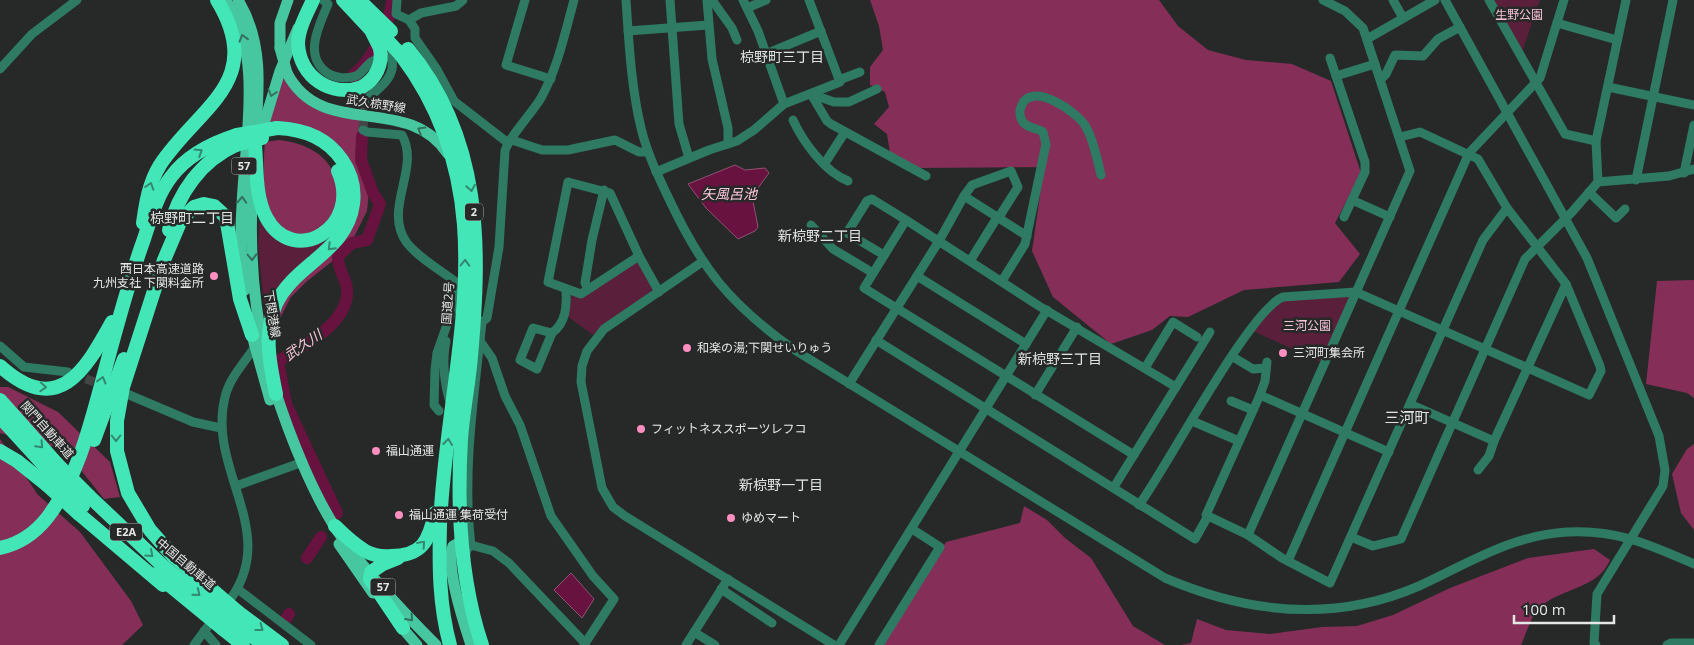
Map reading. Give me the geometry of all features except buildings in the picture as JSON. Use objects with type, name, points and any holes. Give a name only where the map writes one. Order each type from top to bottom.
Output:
[{"type":"highway","points":[[139,251],[146,200],[156,172],[168,155],[214,104],[230,77],[233,43],[225,15],[217,0]]},
{"type":"highway","points":[[312,0],[299,36],[300,54],[305,68],[313,78],[328,88],[342,91],[358,86],[374,76],[380,65],[381,53],[377,25]]},
{"type":"highway","name":"国道2号","points":[[343,0],[377,25],[425,72],[449,116],[463,154],[473,198],[476,276],[471,356],[461,455],[460,499],[467,544],[466,574],[482,645]]},
{"type":"highway","name":"国道2号","points":[[359,0],[377,25]]},
{"type":"highway","name":"国道2号","points":[[404,50],[436,111],[447,137],[459,181],[464,222],[465,275],[462,332],[446,410],[442,491],[439,585],[444,624],[450,645]]},
{"type":"highway","points":[[255,145],[257,174],[263,211],[271,225],[282,234],[295,239],[315,238],[326,233],[337,221],[343,205],[343,185],[336,167],[330,159],[307,142],[276,132]]},
{"type":"highway","points":[[0,548],[20,541],[39,527],[54,508],[65,487],[88,429],[139,251],[157,201],[171,176],[186,161],[202,150],[276,132],[305,132],[332,147],[349,173],[353,199],[350,218],[342,235],[290,283],[276,304],[271,320],[269,349],[276,394]]},
{"type":"highway","points":[[164,260],[174,213],[189,184],[212,160],[237,140]]},
{"type":"highway","points":[[253,342],[239,292],[228,223],[218,209],[204,204],[189,210],[178,226],[148,306],[119,404],[117,452],[123,480],[133,504],[150,530],[165,565],[230,620],[282,645]]},
{"type":"highway","points":[[0,366],[16,379],[33,386],[56,387],[70,381],[88,364],[123,302]]},
{"type":"highway","points":[[0,557],[21,551],[39,540],[61,513],[83,469],[116,378],[148,306]]},
{"type":"highway","name":"関門自動車道","points":[[0,400],[52,474]]},
{"type":"highway","name":"関門自動車道","points":[[0,417],[52,474],[70,485]]},
{"type":"highway","points":[[0,450],[52,474],[84,505],[140,567],[207,625]]},
{"type":"highway","name":"中国自動車道","points":[[70,485],[84,505],[165,565],[207,625],[230,620],[264,645]]},
{"type":"highway","points":[[403,628],[374,587],[370,579],[371,572],[383,564],[415,552],[426,541],[442,491]]},
{"type":"highway","points":[[335,526],[370,553],[386,557],[404,556]]},
{"type":"highway","name":"中国自動車道","points":[[230,620],[243,645]]},
{"type":"main road","name":"下関港線","points":[[225,0],[242,34],[249,67],[241,232],[243,280],[253,342],[276,418],[329,528],[349,560],[417,645]]},
{"type":"main road","name":"下関港線","points":[[238,0],[250,26],[256,51],[258,87],[251,209],[255,301],[268,372],[299,463],[335,526],[371,572],[436,645]]},
{"type":"main road","name":"武久椋野線","points":[[288,0],[280,23],[280,48],[287,73],[299,92],[325,108],[346,114],[395,120],[418,127],[434,138],[446,152],[459,181]]},
{"type":"main road","points":[[251,209],[261,133],[273,90],[288,48],[312,0]]},
{"type":"main road","points":[[366,0],[377,25]]},
{"type":"main road","points":[[467,544],[453,546],[450,556],[457,600],[469,641]]},
{"type":"main road","points":[[466,574],[466,601],[476,645]]},
{"type":"street","points":[[0,69],[32,34],[76,0]]},
{"type":"street","points":[[323,0],[328,4],[315,38],[316,59],[330,74],[377,92],[388,78],[393,63],[404,50],[415,29],[410,20],[396,14],[396,0]]},
{"type":"street","points":[[410,20],[421,13],[456,6],[463,0]]},
{"type":"street","points":[[525,0],[506,65],[551,79]]},
{"type":"street","points":[[480,341],[492,358],[505,396],[520,425],[550,516],[593,576],[614,599],[584,644],[509,563],[493,551],[467,544],[467,465],[470,415],[480,341],[499,247],[504,158],[510,141],[540,100],[551,79],[574,0]]},
{"type":"street","points":[[626,0],[634,92],[647,152],[685,234],[702,262],[726,293],[758,323],[793,349],[1165,578],[1216,598],[1270,609],[1332,608],[1391,596],[1504,546],[1538,536],[1583,532],[1633,538],[1694,564]]},
{"type":"street","points":[[670,0],[679,124],[689,158]]},
{"type":"street","points":[[707,0],[708,25],[715,74],[728,128],[728,144]]},
{"type":"street","points":[[712,0],[732,28],[737,40]]},
{"type":"street","points":[[766,0],[745,4],[784,104]]},
{"type":"street","points":[[809,0],[839,80]]},
{"type":"street","points":[[1248,535],[1410,171],[1367,38],[1358,21],[1324,0]]},
{"type":"street","points":[[1393,0],[1403,18]]},
{"type":"street","points":[[1367,38],[1435,0]]},
{"type":"street","points":[[1445,0],[1587,258],[1653,419],[1663,454],[1665,470],[1663,486],[1633,538],[1615,562],[1597,594],[1594,612],[1594,643],[1596,645]]},
{"type":"street","points":[[1489,0],[1565,134],[1596,141]]},
{"type":"street","points":[[1288,561],[1469,153],[1540,78],[1564,0]]},
{"type":"street","points":[[1598,182],[1596,141],[1626,0]]},
{"type":"street","points":[[1636,180],[1673,0]]},
{"type":"street","points":[[1557,23],[1617,40]]},
{"type":"street","points":[[628,32],[708,25]]},
{"type":"street","points":[[1380,80],[1386,74],[1395,56],[1423,56],[1438,39],[1460,27]]},
{"type":"street","points":[[766,54],[821,31]]},
{"type":"street","points":[[358,86],[371,62],[404,50],[436,68],[454,101],[510,141],[542,150],[568,150],[615,140],[639,152],[647,152]]},
{"type":"street","points":[[1330,58],[1365,162],[1365,172],[1344,217]]},
{"type":"street","points":[[1336,76],[1375,64]]},
{"type":"street","points":[[656,172],[745,136],[784,104],[860,72]]},
{"type":"street","points":[[1608,87],[1694,105]]},
{"type":"street","points":[[811,94],[834,102],[849,102],[877,89]]},
{"type":"street","points":[[811,94],[827,121],[926,176]]},
{"type":"street","points":[[1002,281],[1025,244],[1046,139],[1043,132],[1026,125],[1022,120],[1020,110],[1027,99],[1039,97],[1057,102],[1078,117],[1087,128],[1100,175]]},
{"type":"street","points":[[793,120],[806,144],[839,177],[848,181]]},
{"type":"street","points":[[1684,172],[1694,125]]},
{"type":"street","points":[[363,130],[402,135],[406,143],[407,156],[397,214],[399,228],[409,245],[456,282],[456,300],[437,353],[435,370],[434,405],[446,410],[444,350],[449,322]]},
{"type":"street","points":[[825,162],[845,132]]},
{"type":"street","points":[[1140,505],[1247,333],[1274,300],[1296,295],[1356,292],[1590,395],[1601,371],[1600,366],[1566,284],[1507,208],[1481,163],[1469,153],[1420,132],[1400,137]]},
{"type":"street","points":[[1351,537],[1373,546],[1401,539],[1525,259],[1537,246],[1598,182],[1604,180],[1636,180],[1694,169]]},
{"type":"street","points":[[849,384],[972,185],[1012,171],[1018,187],[970,261]]},
{"type":"street","points":[[639,256],[581,294],[548,282],[568,182],[610,193],[639,256],[659,292]]},
{"type":"street","points":[[588,289],[586,283],[591,249],[604,190]]},
{"type":"street","points":[[1589,192],[1616,218],[1624,209]]},
{"type":"street","points":[[964,196],[1027,236]]},
{"type":"street","points":[[884,255],[847,233],[867,201],[872,199],[1047,310],[1176,387]]},
{"type":"street","points":[[1352,200],[1390,216]]},
{"type":"street","points":[[1208,516],[1248,535],[1288,561],[1330,583],[1483,240],[1507,208]]},
{"type":"street","points":[[906,220],[864,288],[1134,455]]},
{"type":"street","points":[[811,225],[833,248],[873,273]]},
{"type":"street","points":[[702,262],[604,329],[592,343],[584,358],[581,382],[602,488],[608,500],[618,512],[834,645]]},
{"type":"street","points":[[916,276],[1026,344]]},
{"type":"street","points":[[1478,470],[1489,456],[1494,441],[1566,284]]},
{"type":"street","points":[[552,333],[533,328],[520,360],[536,369],[552,333],[563,322],[567,303],[566,290]]},
{"type":"street","points":[[839,645],[1047,310]]},
{"type":"street","points":[[1145,368],[1173,322],[1197,337]]},
{"type":"street","points":[[1035,395],[1077,327]]},
{"type":"street","points":[[1114,487],[1210,332]]},
{"type":"street","points":[[876,340],[1195,539],[1208,516],[1260,395],[1266,365],[1253,369],[1233,357]]},
{"type":"street","points":[[194,645],[207,625],[239,590],[249,538],[245,512],[226,460],[221,428],[228,389],[253,342]]},
{"type":"street","points":[[0,346],[24,366],[68,372]]},
{"type":"street","points":[[127,394],[198,424],[221,428]]},
{"type":"street","points":[[1260,395],[1389,452]]},
{"type":"street","points":[[1231,401],[1253,410]]},
{"type":"street","points":[[1410,404],[1453,421],[1494,441]]},
{"type":"street","points":[[1192,421],[1239,441]]},
{"type":"street","points":[[236,486],[299,463]]},
{"type":"street","points":[[879,645],[940,547],[912,528]]},
{"type":"street","points":[[686,645],[728,579]]},
{"type":"street","points":[[721,589],[772,623]]},
{"type":"street","points":[[239,590],[311,645]]},
{"type":"street","points":[[207,625],[216,645]]},
{"type":"street","points":[[694,632],[715,645]]},
{"type":"street","points":[[1667,645],[1671,643],[1694,643]]},
{"type":"green space","name":"生野公園","points":[[1493,0],[1540,0],[1522,52]]},
{"type":"green space","points":[[348,213],[266,327],[258,243],[260,215],[315,244],[329,239]]},
{"type":"green space","points":[[635,263],[639,263],[653,287],[650,293],[601,327],[593,335],[567,316],[572,295]]},
{"type":"green space","name":"三河公園","points":[[1350,295],[1321,362],[1253,331],[1276,304],[1284,299]]},
{"type":"shaded area","points":[[870,0],[1159,0],[1178,26],[1208,50],[1246,60],[1292,64],[1331,81],[1361,173],[1335,223],[1360,254],[1339,282],[1244,290],[1188,317],[1170,316],[1152,330],[1111,344],[1053,297],[1032,251],[1044,167],[916,168],[890,153],[887,134],[874,124],[889,107],[885,92],[870,85],[870,67],[883,50],[879,26]]},
{"type":"shaded area","points":[[283,74],[300,95],[316,108],[335,116],[361,120],[359,155],[368,178],[369,191],[367,211],[353,239],[354,244],[306,282],[291,297],[275,328],[280,310],[288,296],[298,284],[333,252],[354,224],[338,147],[267,124]]},
{"type":"shaded area","points":[[280,140],[296,143],[319,154],[330,166],[334,174],[337,185],[338,206],[319,232],[296,234],[284,230],[275,221],[269,210],[264,181],[265,142]]},
{"type":"shaded area","points":[[1694,280],[1694,398],[1687,393],[1646,384],[1657,281]]},
{"type":"shaded area","points":[[0,387],[8,387],[58,412],[110,462],[120,497],[104,499],[64,449],[0,433]]},
{"type":"shaded area","points":[[0,439],[38,495],[80,532],[131,601],[143,625],[122,645],[0,645]]},
{"type":"shaded area","points":[[1694,444],[1694,530],[1681,513],[1672,474],[1687,449]]},
{"type":"shaded area","points":[[1024,506],[1047,520],[1065,538],[1091,558],[1133,626],[1165,645],[881,645],[946,542],[1020,523]]},
{"type":"shaded area","points":[[1594,549],[1610,560],[1604,570],[1588,583],[1558,596],[1540,607],[1532,619],[1521,645],[1181,645],[1191,643],[1197,619],[1226,630],[1270,634],[1322,627],[1357,626],[1393,615],[1450,588],[1528,558]]},
{"type":"water","name":"矢風呂池","points":[[735,165],[745,170],[765,168],[769,173],[758,188],[753,201],[758,227],[755,231],[738,239],[706,208],[688,184]]},
{"type":"water","points":[[571,573],[594,599],[582,618],[554,590]]},
{"type":"waterway","name":"武久川","points":[[363,98],[354,74],[367,60],[379,40],[388,19],[392,0]]},
{"type":"waterway","name":"武久川","points":[[337,513],[286,404],[278,361],[323,332],[341,313],[346,301],[347,289],[338,256],[352,243],[367,240],[380,204],[373,193],[361,160],[362,136]]},
{"type":"waterway","name":"武久川","points":[[307,558],[321,537]]},
{"type":"waterway","name":"武久川","points":[[285,620],[289,614]]},
{"type":"tunnel","points":[[363,130],[365,100]]},
{"type":"tunnel","points":[[73,374],[105,386]]},
{"type":"place","name":"西日本高速道路 九州支社 下関料金所","points":[[214,276]]},
{"type":"place","name":"和楽の湯;下関せいりゅう","points":[[687,348]]},
{"type":"place","name":"三河町集会所","points":[[1283,353]]},
{"type":"place","name":"フィットネススポーツレフコ","points":[[641,429]]},
{"type":"place","name":"福山通運","points":[[376,451]]},
{"type":"place","name":"福山通運 集荷受付","points":[[399,515]]},
{"type":"place","name":"ゆめマート","points":[[731,518]]},
{"type":"district","name":"椋野町三丁目","points":[[782,57]]},
{"type":"district","name":"椋野町二丁目","points":[[192,218]]},
{"type":"district","name":"新椋野二丁目","points":[[820,236]]},
{"type":"district","name":"新椋野三丁目","points":[[1060,359]]},
{"type":"district","name":"三河町","points":[[1407,418]]},
{"type":"district","name":"新椋野一丁目","points":[[781,485]]}]
